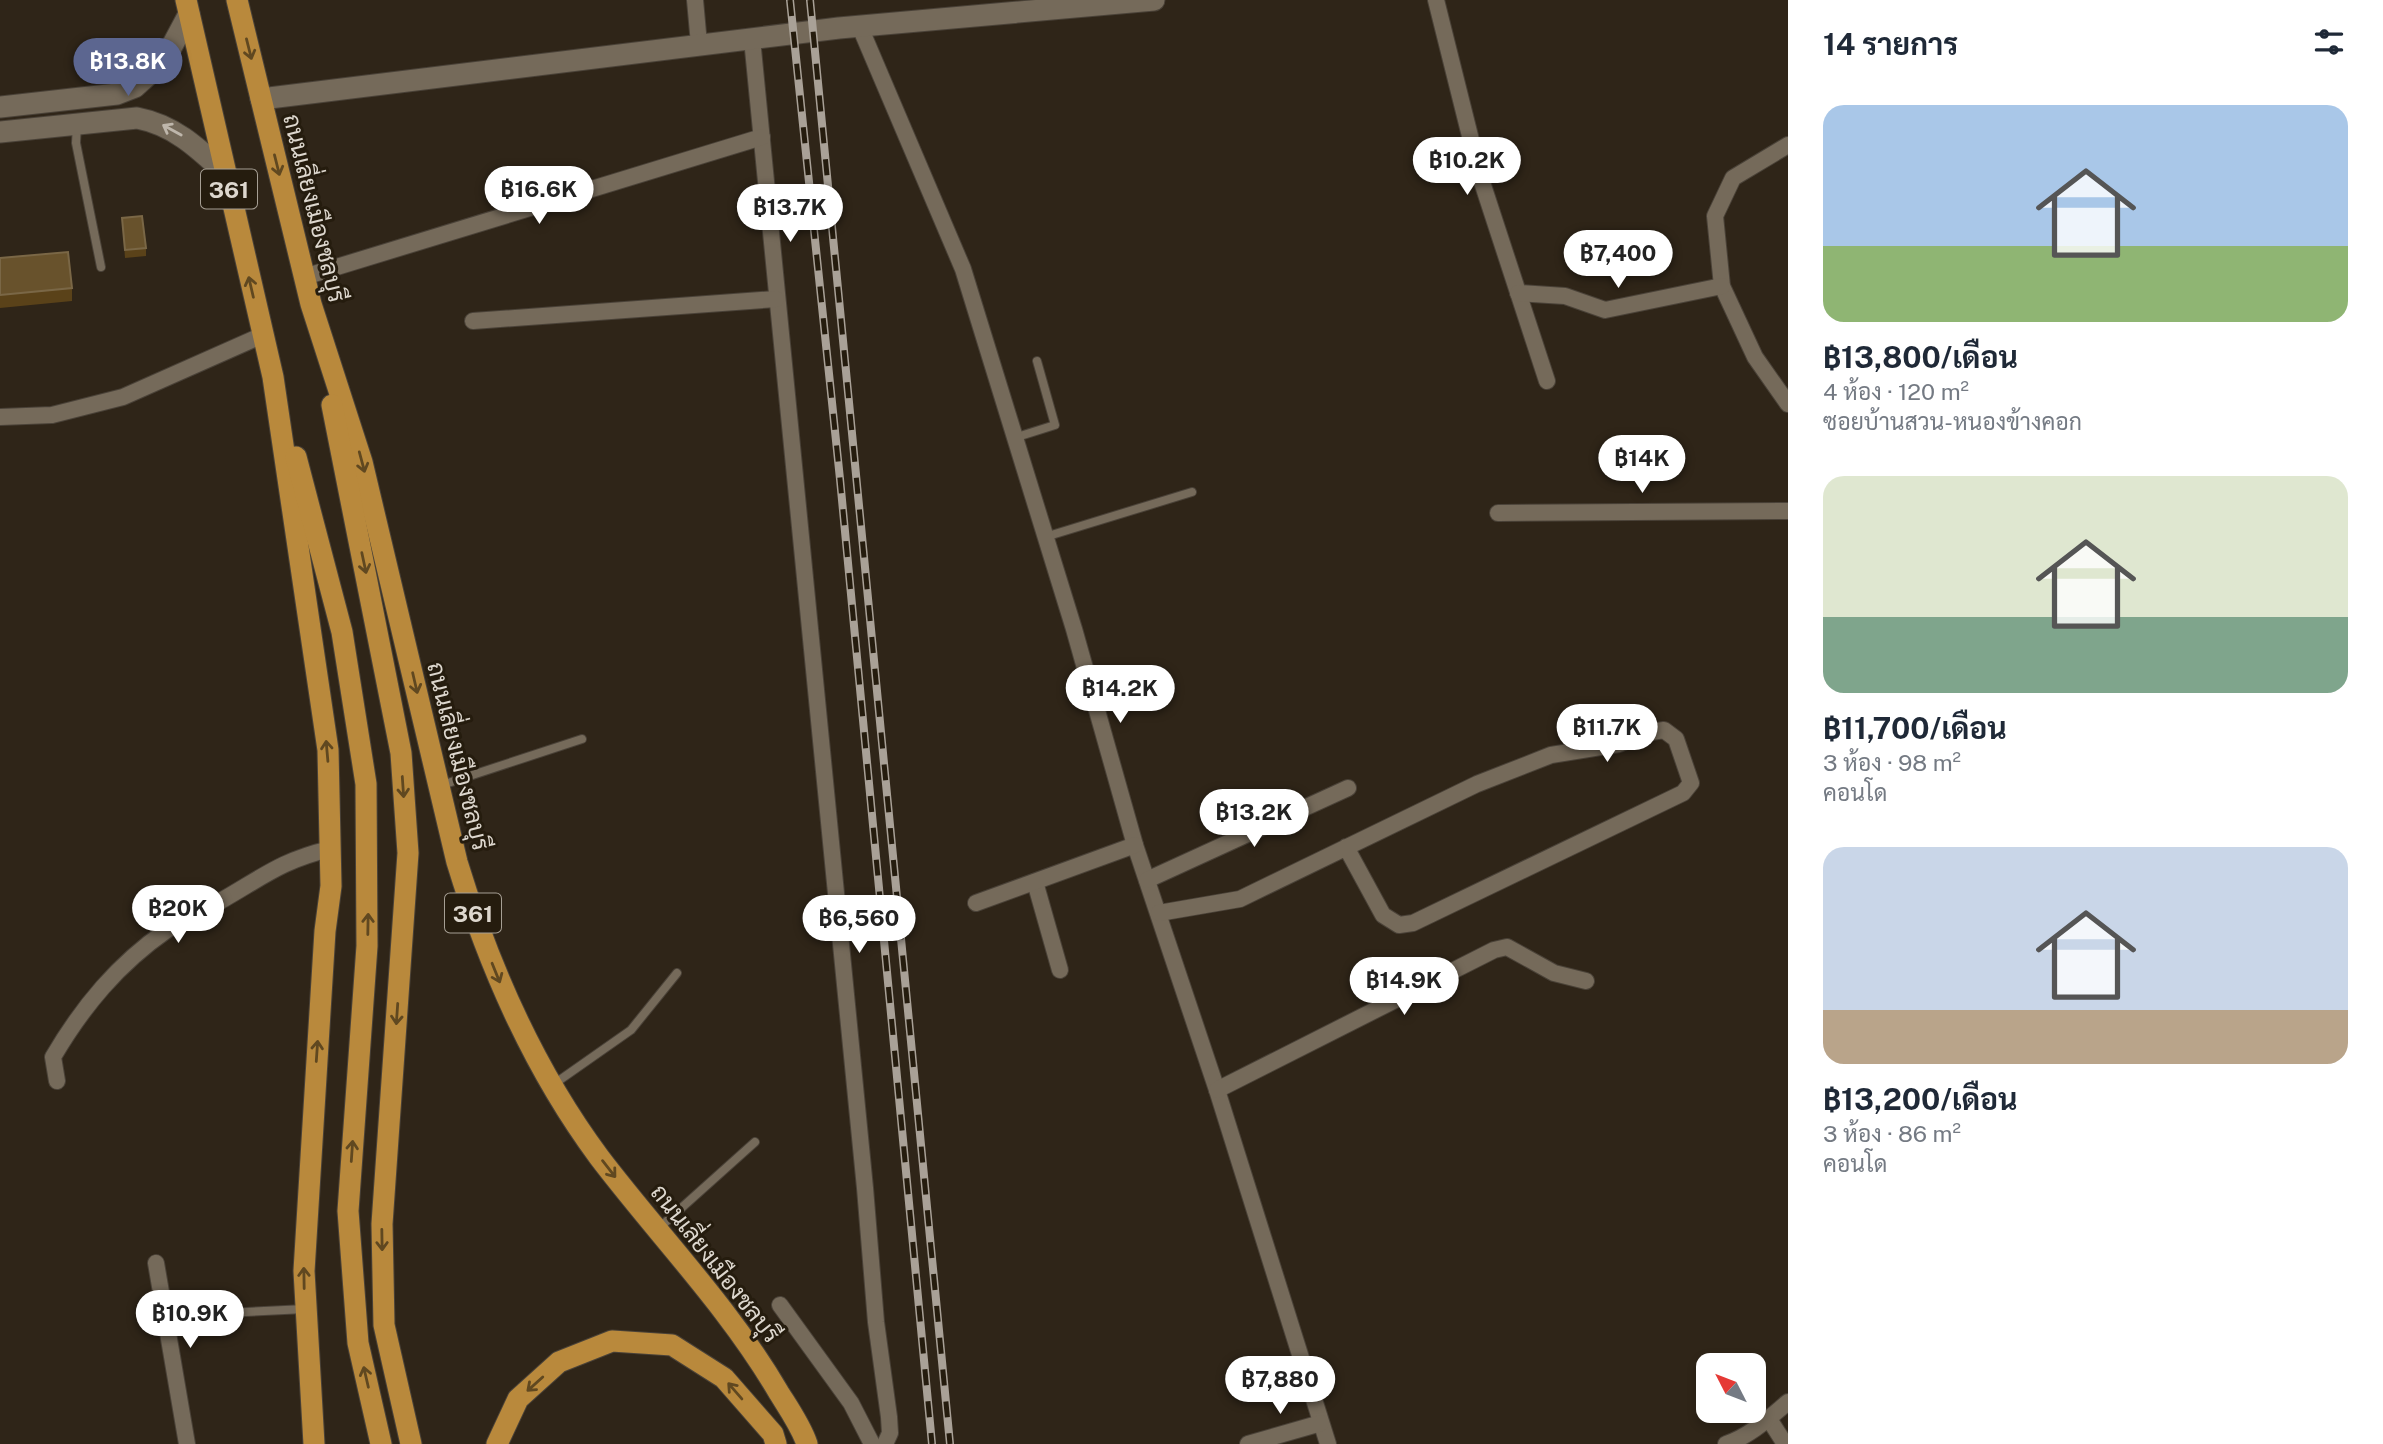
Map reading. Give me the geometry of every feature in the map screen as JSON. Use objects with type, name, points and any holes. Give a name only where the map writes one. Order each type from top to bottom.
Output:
[{"type":"highway","name":"ถนนเลี่ยงเมืองชลบุรี","points":[[237,0],[311,304],[362,462],[439,786],[475,923],[509,1006],[551,1086],[598,1155],[707,1288],[760,1361],[807,1444]]},
{"type":"highway","name":"361","points":[[188,7],[273,377],[328,750],[331,886],[325,931],[304,1257],[314,1444]]},
{"type":"highway","points":[[311,304],[401,753],[408,853],[382,1224],[384,1325],[411,1444]]},
{"type":"highway","points":[[273,377],[342,632],[366,784],[369,864],[367,946],[348,1212],[358,1343],[380,1444]]},
{"type":"highway","points":[[497,1444],[518,1399],[559,1362],[612,1341],[672,1345],[724,1378],[773,1434],[776,1444]]},
{"type":"street","points":[[695,0],[699,44]]},
{"type":"street","points":[[261,99],[699,44],[1154,0]]},
{"type":"street","points":[[1436,0],[1480,176],[1547,381]]},
{"type":"street","points":[[0,107],[117,94],[135,87],[164,61],[188,7]]},
{"type":"street","points":[[860,27],[963,269],[1135,845],[1217,1090],[1328,1444]]},
{"type":"street","points":[[752,39],[776,299],[811,623],[876,1322],[889,1417],[890,1433],[885,1444]]},
{"type":"street","points":[[0,132],[137,118],[155,122],[192,142],[225,173]]},
{"type":"street","points":[[304,277],[762,137]]},
{"type":"street","points":[[1788,145],[1733,178],[1715,216],[1722,286],[1755,357],[1788,404]]},
{"type":"street","points":[[1518,293],[1565,296],[1605,310],[1722,286]]},
{"type":"street","points":[[473,321],[776,299]]},
{"type":"street","points":[[0,417],[52,415],[123,397],[263,335]]},
{"type":"street","points":[[1498,513],[1788,511]]},
{"type":"street","points":[[1159,913],[1240,899],[1346,847],[1477,784],[1551,755],[1619,744],[1645,733],[1664,730],[1676,739],[1691,783],[1683,793],[1413,923],[1399,925],[1383,915],[1346,847]]},
{"type":"street","points":[[1147,880],[1229,840],[1348,788]]},
{"type":"street","points":[[975,903],[1135,845]]},
{"type":"street","points":[[57,1082],[53,1057],[84,1007],[120,966],[169,929],[226,898],[263,873],[298,856],[330,849]]},
{"type":"street","points":[[1035,882],[1059,970]]},
{"type":"street","points":[[1217,1090],[1493,950],[1507,947],[1553,973],[1586,981]]},
{"type":"street","points":[[156,1263],[187,1444]]},
{"type":"street","points":[[780,1305],[851,1403],[872,1444]]},
{"type":"street","points":[[1726,1444],[1739,1440],[1788,1402]]},
{"type":"street","points":[[1769,1419],[1786,1444]]},
{"type":"street","points":[[1248,1444],[1321,1423]]},
{"type":"lane","points":[[77,124],[76,142],[101,267]]},
{"type":"lane","points":[[1014,438],[1055,425],[1037,361]]},
{"type":"lane","points":[[1045,537],[1192,492]]},
{"type":"lane","points":[[439,786],[582,740]]},
{"type":"lane","points":[[551,1086],[631,1030],[677,973]]},
{"type":"lane","points":[[657,1230],[755,1142]]},
{"type":"lane","points":[[165,1316],[305,1309]]},
{"type":"building","points":[[142,216],[146,248],[125,250],[122,218]]},
{"type":"building","points":[[68,252],[72,288],[0,295],[0,258]]},
{"type":"railway","points":[[790,0],[840,479],[932,1444]]},
{"type":"railway","points":[[810,0],[950,1444]]}]
